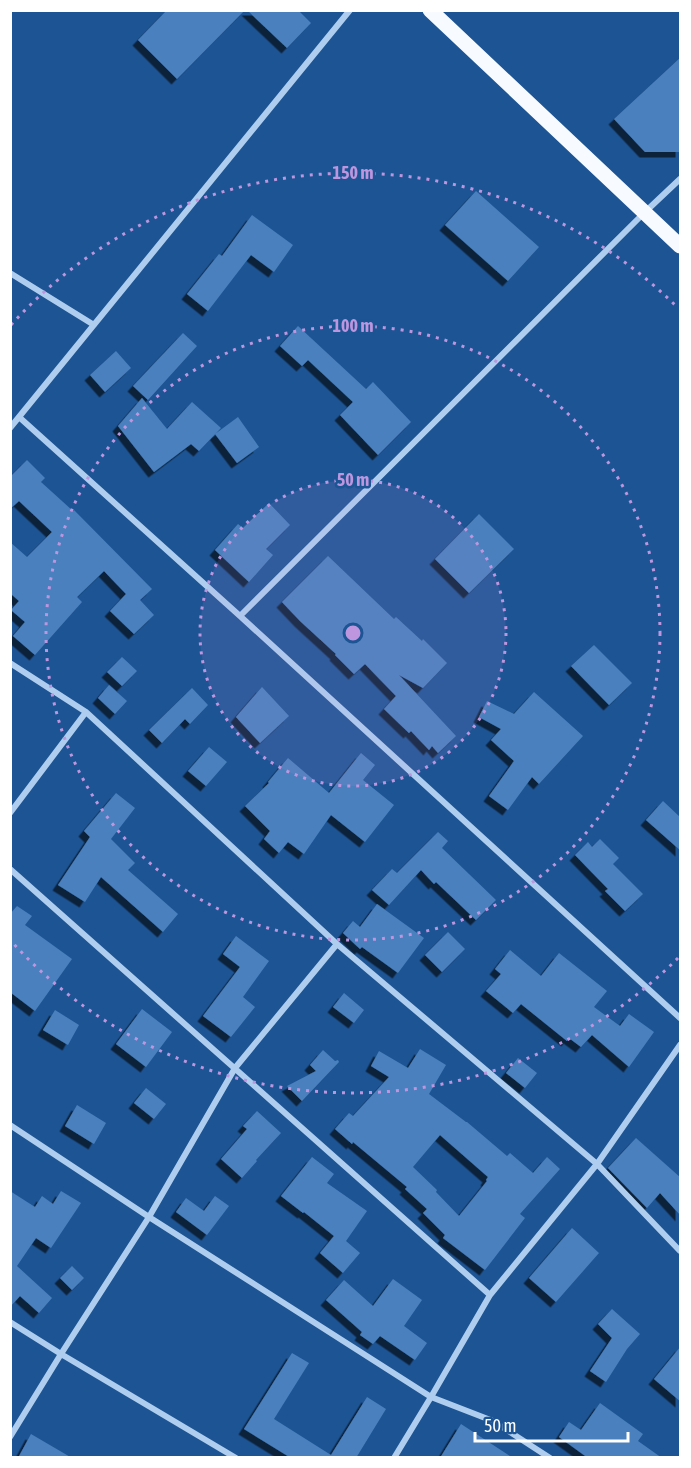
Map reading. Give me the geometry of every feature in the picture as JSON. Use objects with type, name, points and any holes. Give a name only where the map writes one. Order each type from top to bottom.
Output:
[{"type":"main road","points":[[430,10],[681,246]]},
{"type":"street","points":[[10,428],[350,10]]},
{"type":"street","points":[[240,616],[644,213],[681,179]]},
{"type":"street","points":[[10,273],[94,325]]},
{"type":"street","points":[[19,417],[681,1018]]},
{"type":"street","points":[[10,663],[86,712],[337,944],[597,1164],[681,1251]]},
{"type":"street","points":[[10,813],[86,712]]},
{"type":"street","points":[[10,869],[490,1295]]},
{"type":"street","points":[[10,1437],[149,1217],[235,1068],[337,944]]},
{"type":"street","points":[[394,1458],[490,1295],[597,1164],[681,1045]]},
{"type":"street","points":[[10,1125],[149,1217],[431,1397],[493,1421],[550,1458]]},
{"type":"street","points":[[10,1322],[236,1458]]},
{"type":"building","points":[[167,10],[245,10],[177,79],[138,40]]},
{"type":"building","points":[[247,10],[298,10],[311,23],[287,48]]},
{"type":"building","points":[[681,57],[681,152],[645,152],[614,119]]},
{"type":"building","points":[[476,191],[539,247],[508,281],[445,225]]},
{"type":"building","points":[[252,215],[293,245],[274,272],[251,255],[208,311],[187,294],[219,254],[222,256]]},
{"type":"building","points":[[298,326],[366,389],[373,382],[411,422],[378,455],[340,415],[353,402],[308,360],[302,366],[280,346]]},
{"type":"building","points":[[183,333],[197,346],[148,400],[133,386]]},
{"type":"building","points":[[116,351],[131,368],[105,392],[90,375]]},
{"type":"building","points":[[142,398],[167,429],[192,402],[221,428],[199,451],[191,444],[154,472],[118,426]]},
{"type":"building","points":[[238,417],[259,447],[237,463],[215,434]]},
{"type":"building","points":[[27,460],[45,478],[41,482],[74,510],[152,589],[140,600],[154,615],[134,634],[110,611],[126,594],[104,571],[77,597],[82,602],[35,655],[13,636],[25,622],[11,610],[19,601],[10,593],[10,542],[27,557],[52,532],[19,501],[10,509],[10,477]]},
{"type":"building","points":[[269,503],[290,525],[266,549],[273,555],[249,582],[215,550],[238,524],[243,528]]},
{"type":"building","points":[[479,514],[514,549],[469,593],[435,559]]},
{"type":"building","points":[[328,556],[394,619],[396,617],[422,641],[423,639],[447,663],[423,688],[399,675],[456,736],[438,753],[432,746],[429,750],[411,731],[409,733],[384,709],[396,696],[365,664],[354,674],[282,602]]},
{"type":"building","points":[[594,645],[632,683],[609,705],[571,666]]},
{"type":"building","points":[[122,657],[137,671],[122,686],[107,672]]},
{"type":"building","points":[[109,685],[127,701],[115,714],[98,698]]},
{"type":"building","points":[[262,687],[289,716],[260,743],[236,717]]},
{"type":"building","points":[[192,688],[208,705],[190,724],[185,719],[162,743],[149,730]]},
{"type":"building","points":[[534,692],[583,736],[539,784],[532,777],[508,810],[489,796],[514,761],[491,740],[501,729],[479,717],[487,701],[514,714]]},
{"type":"building","points":[[209,747],[227,762],[206,786],[188,771]]},
{"type":"building","points":[[361,753],[375,765],[363,780],[394,805],[365,842],[331,815],[304,854],[288,842],[279,853],[264,839],[270,831],[245,806],[269,783],[288,758],[329,793]]},
{"type":"building","points":[[116,793],[135,808],[111,839],[135,863],[128,870],[178,914],[163,932],[101,877],[85,902],[58,885],[90,837],[84,831]]},
{"type":"building","points":[[663,801],[681,818],[681,851],[646,820]]},
{"type":"building","points":[[438,832],[448,841],[442,848],[496,900],[476,920],[421,870],[389,905],[372,890],[392,869],[397,873]]},
{"type":"building","points":[[600,839],[619,858],[613,864],[643,894],[625,911],[605,891],[608,889],[575,855],[588,842],[592,847]]},
{"type":"building","points":[[377,904],[424,938],[398,973],[362,947],[360,949],[343,933],[353,921],[360,927]]},
{"type":"building","points":[[17,906],[32,916],[25,925],[72,959],[35,1011],[10,992],[10,914]]},
{"type":"building","points":[[448,932],[465,949],[442,972],[425,955]]},
{"type":"building","points":[[236,936],[269,961],[243,997],[255,1007],[231,1037],[203,1016],[240,967],[223,954]]},
{"type":"building","points":[[510,950],[541,976],[559,953],[607,991],[594,1007],[620,1026],[629,1014],[654,1032],[629,1067],[592,1035],[581,1047],[569,1038],[567,1041],[521,1004],[513,1013],[486,991],[501,974],[495,969]]},
{"type":"building","points":[[344,993],[364,1010],[354,1023],[333,1007]]},
{"type":"building","points":[[142,1009],[172,1032],[146,1067],[116,1044]]},
{"type":"building","points":[[55,1010],[79,1025],[68,1045],[43,1030]]},
{"type":"building","points":[[420,1049],[446,1065],[429,1094],[507,1156],[510,1153],[533,1173],[547,1157],[560,1169],[520,1214],[525,1218],[485,1270],[443,1238],[445,1235],[423,1213],[427,1209],[405,1189],[407,1187],[335,1129],[349,1113],[353,1116],[389,1077],[371,1066],[379,1051],[408,1068]],"holes":[[[440,1135],[488,1177],[459,1216],[413,1167]]]},
{"type":"building","points":[[323,1050],[339,1062],[302,1101],[287,1086],[316,1071],[310,1065]]},
{"type":"building","points":[[518,1058],[537,1073],[525,1088],[506,1073]]},
{"type":"building","points":[[146,1088],[166,1104],[154,1119],[134,1103]]},
{"type":"building","points":[[77,1105],[106,1123],[94,1144],[65,1126]]},
{"type":"building","points":[[257,1111],[281,1133],[242,1178],[221,1159],[247,1129],[243,1126]]},
{"type":"building","points":[[636,1138],[681,1178],[681,1216],[660,1193],[647,1208],[608,1168]]},
{"type":"building","points":[[312,1157],[334,1174],[327,1183],[367,1211],[346,1241],[360,1253],[343,1273],[320,1253],[334,1236],[281,1196]]},
{"type":"building","points":[[10,1191],[35,1207],[42,1196],[53,1204],[61,1191],[81,1203],[51,1248],[36,1238],[17,1266],[52,1298],[39,1313],[20,1296],[10,1307]]},
{"type":"building","points":[[215,1196],[229,1206],[207,1235],[176,1212],[186,1198],[204,1211]]},
{"type":"building","points":[[572,1228],[599,1253],[556,1302],[529,1278]]},
{"type":"building","points":[[72,1266],[84,1278],[72,1290],[60,1278]]},
{"type":"building","points":[[393,1279],[422,1300],[404,1326],[427,1343],[415,1360],[380,1336],[373,1344],[360,1335],[362,1332],[326,1300],[344,1280],[373,1306]]},
{"type":"building","points":[[612,1309],[640,1334],[627,1349],[606,1382],[590,1371],[612,1338],[598,1324]]},
{"type":"building","points":[[681,1346],[681,1402],[654,1379]]},
{"type":"building","points":[[292,1353],[309,1363],[274,1419],[331,1455],[367,1397],[386,1409],[356,1458],[291,1458],[244,1429]]},
{"type":"building","points":[[600,1403],[643,1434],[638,1441],[662,1458],[588,1458],[559,1437],[569,1422],[581,1430]]},
{"type":"building","points":[[461,1424],[513,1458],[440,1458]]},
{"type":"building","points":[[31,1434],[72,1458],[18,1458]]}]
